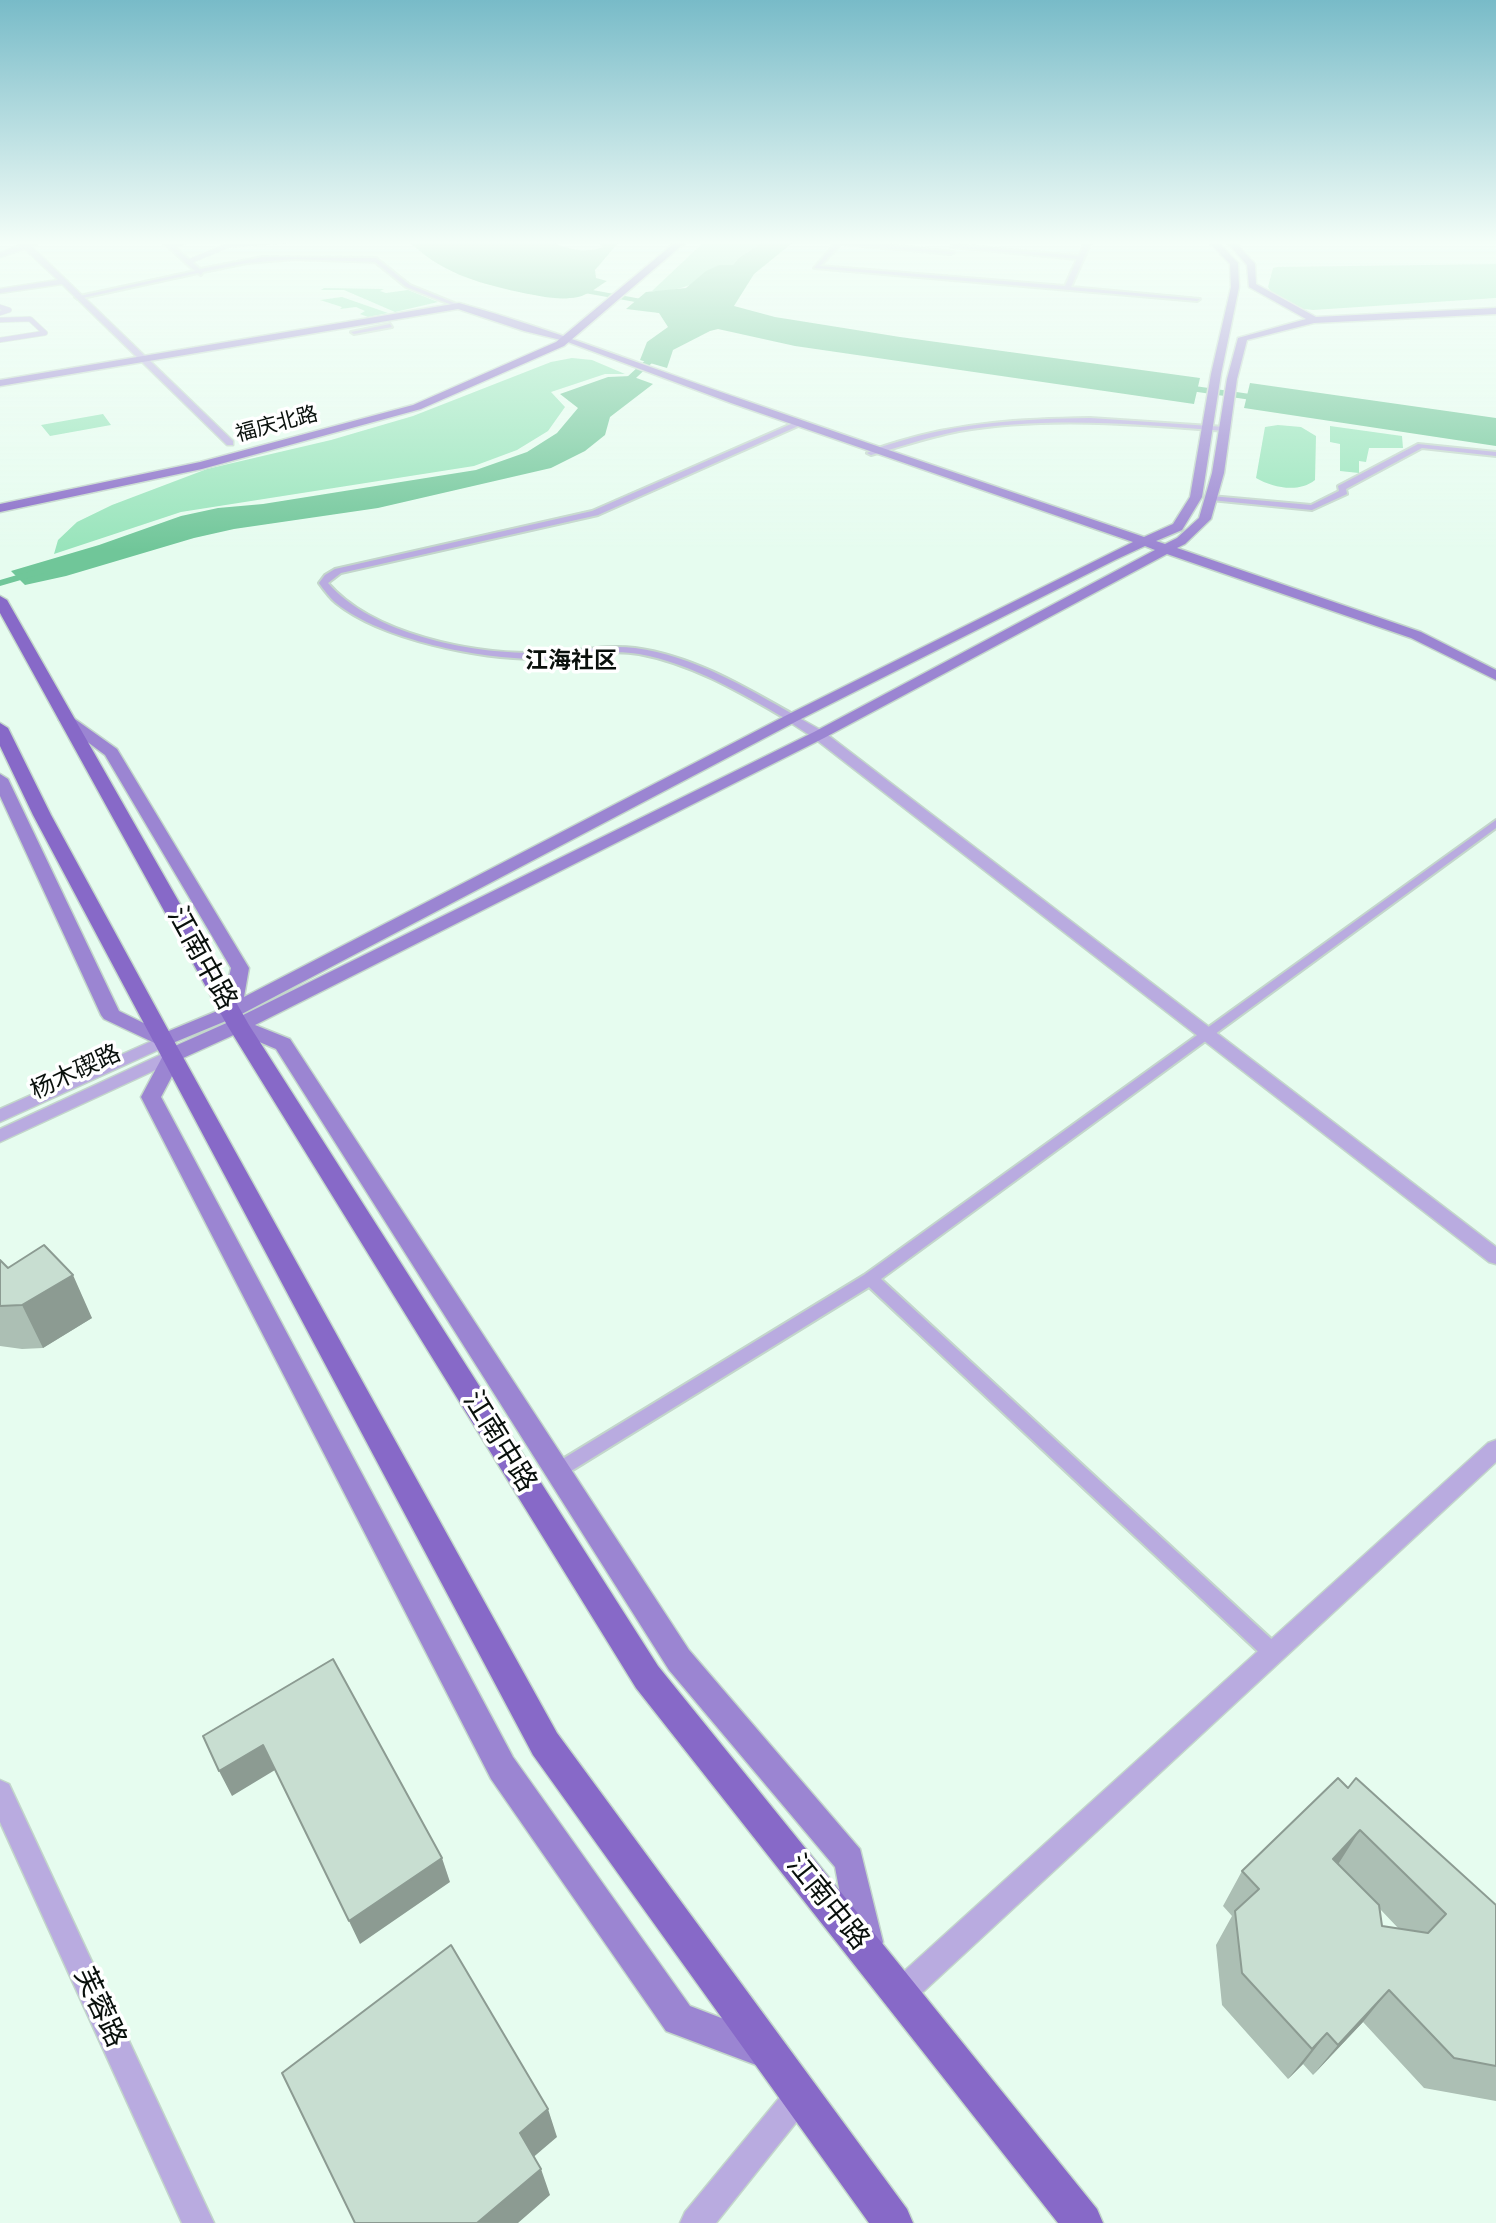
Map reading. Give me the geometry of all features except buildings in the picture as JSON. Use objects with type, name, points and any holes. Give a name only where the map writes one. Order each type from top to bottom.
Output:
[{"type":"main road","points":[[0,383],[232,344]]},
{"type":"main road","name":"福庆北路","points":[[319,420],[423,392],[520,344]]},
{"type":"main road","name":"福庆北路","points":[[0,508],[202,465],[417,407],[560,344]]},
{"type":"main road","points":[[569,344],[1150,547],[1416,635],[1496,676]]},
{"type":"main road","points":[[770,2053],[678,2019],[502,1768],[151,1097],[168,1048],[819,735],[1150,547],[1178,527],[1196,497],[1224,344]]},
{"type":"main road","points":[[234,1018],[792,718],[1150,547],[1181,541],[1205,519],[1218,473],[1232,379],[1241,344]]},
{"type":"main road","points":[[0,495],[182,455]]},
{"type":"main road","points":[[1150,547],[1404,640],[1461,666],[1496,686]]},
{"type":"main road","name":"江南中路","points":[[0,601],[234,1018],[647,1678],[1083,2223]]},
{"type":"main road","points":[[2,740],[545,1744],[893,2223]]},
{"type":"main road","points":[[0,779],[111,1015],[168,1048]]},
{"type":"main road","points":[[234,1018],[282,1044],[679,1660],[849,1860],[868,1955]]},
{"type":"street","points":[[131,344],[179,387],[229,443]]},
{"type":"street","points":[[877,452],[965,429],[1022,424],[1082,422],[1224,430]]},
{"type":"street","points":[[797,424],[605,510],[525,531],[338,571],[323,583],[348,606],[377,622],[443,645],[518,656],[603,649],[636,651],[723,677],[819,735],[1496,1257]]},
{"type":"street","points":[[1211,498],[1312,508],[1344,492],[1341,488],[1421,446],[1496,454]]},
{"type":"street","points":[[557,1471],[870,1279],[1496,823]]},
{"type":"street","name":"杨木碶路","points":[[0,1116],[168,1048]]},
{"type":"street","name":"杨木碶路","points":[[0,1136],[168,1048]]},
{"type":"street","points":[[870,1279],[1273,1653]]},
{"type":"street","points":[[900,1994],[1496,1449]]},
{"type":"street","name":"芙蓉路","points":[[0,1793],[198,2223]]},
{"type":"street","points":[[695,2223],[800,2095]]},
{"type":"shaded area","points":[[646,344],[685,344],[673,350],[667,368],[640,360]]},
{"type":"shaded area","points":[[785,344],[949,344],[1200,378],[1194,404]]},
{"type":"shaded area","points":[[572,358],[592,360],[625,374],[605,374],[551,392],[565,407],[548,431],[517,450],[474,466],[181,512],[54,554],[58,540],[77,522],[112,505],[207,469],[331,440],[413,416],[551,362]]},
{"type":"shaded area","points":[[631,376],[653,384],[610,417],[605,435],[585,451],[551,468],[378,508],[234,529],[25,585],[11,571],[99,545],[181,516],[218,508],[263,504],[476,470],[527,452],[557,433],[578,408],[560,394],[608,377]]},
{"type":"shaded area","points":[[1250,383],[1496,418],[1496,446],[1244,408]]},
{"type":"shaded area","points":[[103,414],[111,425],[50,436],[41,425]]},
{"type":"shaded area","points":[[1330,426],[1402,436],[1403,448],[1369,448],[1366,462],[1359,461],[1359,473],[1340,471],[1340,444],[1330,442]]},
{"type":"shaded area","points":[[1265,427],[1301,427],[1316,436],[1315,480],[1309,484],[1286,488],[1256,478]]},
{"type":"waterway","points":[[617,391],[666,346]]},
{"type":"waterway","points":[[1174,386],[1271,400]]},
{"type":"waterway","points":[[0,583],[41,571]]},
{"type":"district","name":"江海社区","points":[[571,662]]}]
